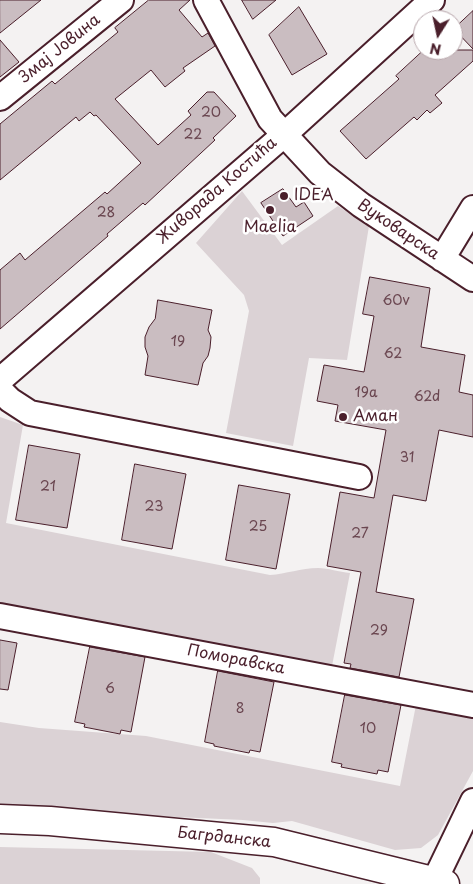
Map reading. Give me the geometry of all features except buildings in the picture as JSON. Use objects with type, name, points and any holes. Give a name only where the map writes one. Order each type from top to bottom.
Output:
[{"type":"main road","name":"Багрданска","points":[[0,819],[274,842],[437,883]]},
{"type":"street","name":"Змај Јовина","points":[[0,98],[121,0]]},
{"type":"street","name":"Вуковарска","points":[[206,0],[270,119],[320,172],[361,205],[473,279]]},
{"type":"street","name":"Живорада Костића","points":[[0,380],[285,134],[432,0]]},
{"type":"street","points":[[442,259],[473,208]]},
{"type":"street","points":[[0,390],[10,400],[30,413],[359,477]]},
{"type":"street","name":"Поморавска","points":[[0,616],[473,705]]},
{"type":"street","points":[[437,883],[473,801]]},
{"type":"shaded area","points":[[242,191],[282,245],[338,206],[369,226],[347,360],[309,358],[293,446],[226,433],[249,311],[244,295],[196,243]]},
{"type":"shaded area","points":[[0,417],[23,425],[6,523],[270,575],[318,568],[350,573],[332,666],[0,605]]},
{"type":"shaded area","points":[[416,705],[473,718],[473,771],[438,835],[421,848],[395,850],[292,821],[273,823],[0,809],[0,722],[39,728],[146,736],[400,786]]},
{"type":"shaded area","points":[[0,847],[211,852],[252,868],[260,878],[260,884],[0,884]]},
{"type":"place","name":"IDEA","points":[[284,196]]},
{"type":"place","name":"Maelia","points":[[270,210]]},
{"type":"place","name":"Аман","points":[[343,417]]}]
